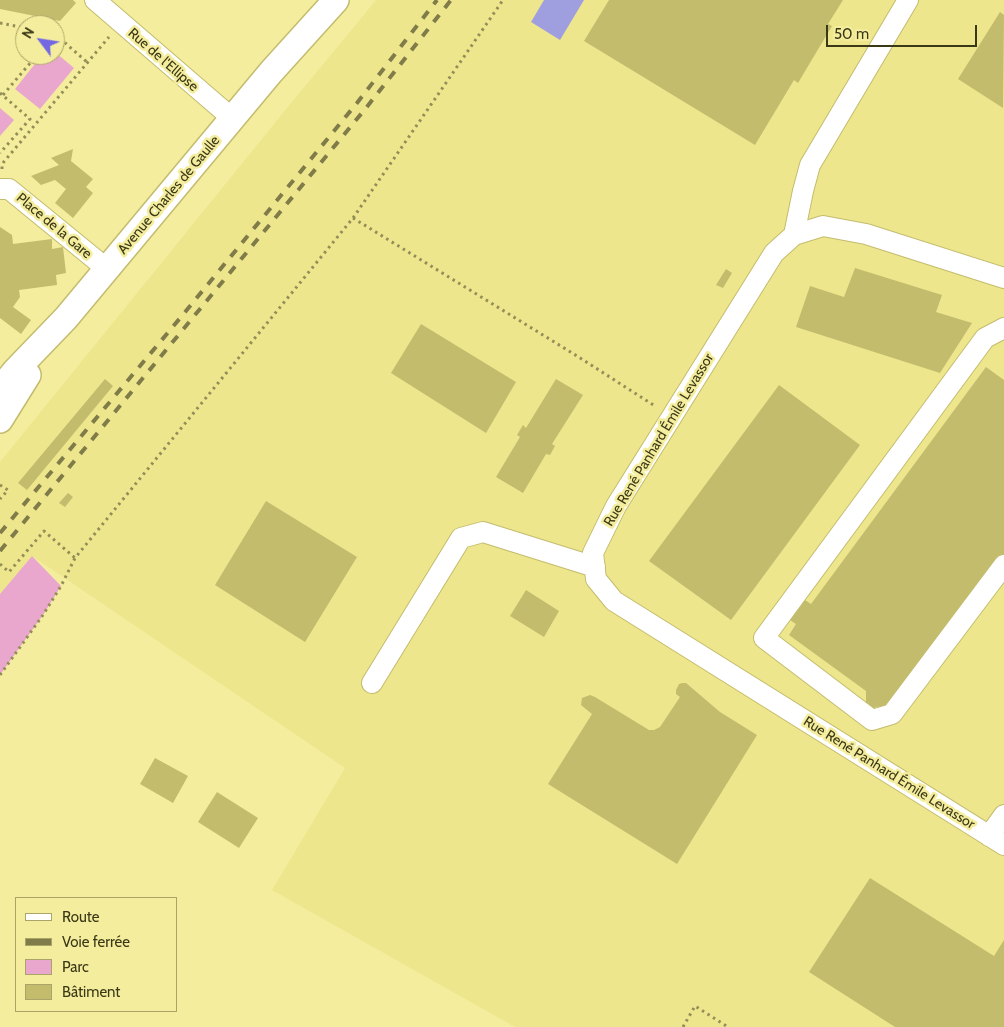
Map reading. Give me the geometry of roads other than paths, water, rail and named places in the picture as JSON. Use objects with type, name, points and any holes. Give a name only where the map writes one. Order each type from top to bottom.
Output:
[{"type":"main road","name":"Avenue Charles de Gaulle","points":[[0,390],[15,371],[66,318],[233,119],[271,72],[324,0]]},
{"type":"main road","name":"Avenue Charles de Gaulle","points":[[271,72],[336,0]]},
{"type":"main road","name":"Avenue Charles de Gaulle","points":[[0,420],[66,318]]},
{"type":"street","name":"Rue de l'Ellipse","points":[[94,0],[233,119]]},
{"type":"street","points":[[794,235],[810,165],[908,0]]},
{"type":"street","name":"Place de la Gare","points":[[1,189],[9,189],[107,269]]},
{"type":"street","name":"Rue René Panhard Émile Levassor","points":[[996,841],[614,601],[596,579],[593,553],[616,506],[774,254],[794,235],[823,226],[866,234],[1004,278]]},
{"type":"street","points":[[1004,328],[985,338],[764,638],[872,720],[892,714],[1004,565]]},
{"type":"street","points":[[372,682],[461,538],[483,532],[595,567]]},
{"type":"street","points":[[996,841],[1004,815]]},
{"type":"water","points":[[544,0],[584,0],[560,40],[531,22]]},
{"type":"railway","points":[[0,533],[357,103],[437,0]]},
{"type":"railway","points":[[0,551],[366,108],[451,0]]}]
